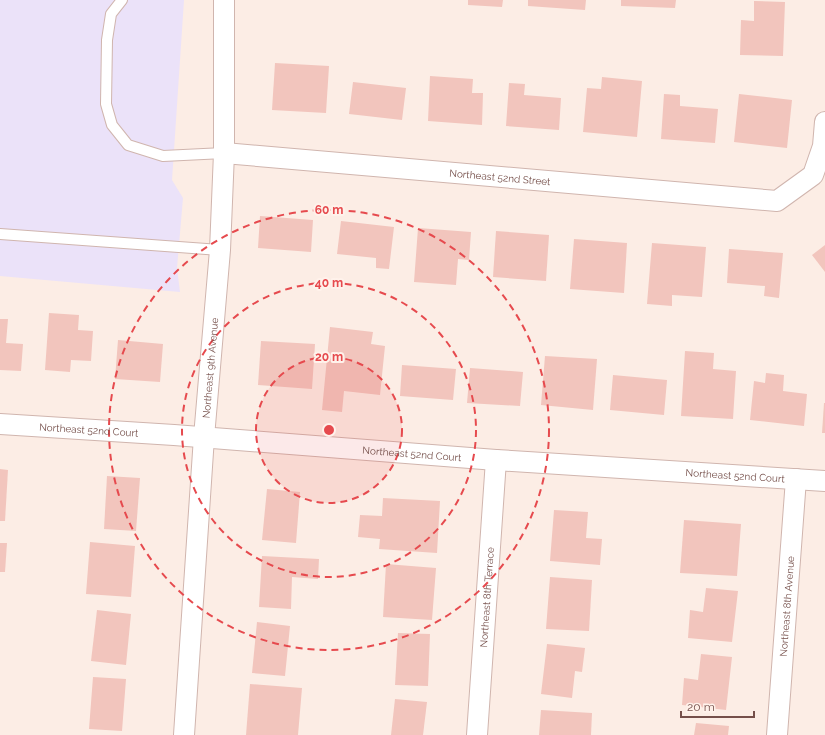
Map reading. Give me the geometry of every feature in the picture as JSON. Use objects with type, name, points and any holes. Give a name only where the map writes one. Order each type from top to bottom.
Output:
[{"type":"street","name":"Northeast 9th Avenue","points":[[184,735],[204,437],[220,250],[224,153],[224,0]]},
{"type":"street","name":"Northeast 52nd Street","points":[[224,153],[777,201],[813,175],[823,146],[825,122]]},
{"type":"street","name":"Northeast 52nd Court","points":[[0,424],[204,437],[496,460],[825,481]]},
{"type":"street","name":"Northeast 8th Terrace","points":[[477,735],[496,460]]},
{"type":"street","name":"Northeast 8th Avenue","points":[[777,735],[796,479]]},
{"type":"lane","points":[[122,0],[111,14],[107,40],[106,104],[112,125],[128,145],[163,156],[224,153]]},
{"type":"lane","points":[[0,234],[220,250]]},
{"type":"shaded area","points":[[0,0],[184,0],[172,180],[183,198],[177,268],[180,292],[0,276]]},
{"type":"building","points":[[468,0],[503,0],[502,7],[468,5]]},
{"type":"building","points":[[528,0],[586,0],[585,10],[528,6]]},
{"type":"building","points":[[621,0],[676,0],[675,8],[621,6]]},
{"type":"building","points":[[754,1],[785,2],[783,56],[740,55],[741,20],[754,21]]},
{"type":"building","points":[[275,63],[329,66],[326,113],[272,110]]},
{"type":"building","points":[[430,76],[473,79],[472,93],[483,93],[482,125],[428,121]]},
{"type":"building","points":[[602,77],[642,81],[637,137],[583,132],[587,88],[601,89]]},
{"type":"building","points":[[353,82],[406,88],[402,120],[349,114]]},
{"type":"building","points":[[509,83],[525,84],[524,95],[561,98],[559,130],[506,126]]},
{"type":"building","points":[[664,94],[680,95],[680,106],[718,109],[715,143],[661,139]]},
{"type":"building","points":[[739,94],[792,100],[787,148],[734,142]]},
{"type":"building","points":[[260,216],[313,220],[311,252],[258,248]]},
{"type":"building","points":[[341,221],[394,227],[389,269],[376,268],[376,258],[337,254]]},
{"type":"building","points":[[418,228],[471,232],[469,260],[458,259],[456,285],[414,282]]},
{"type":"building","points":[[496,231],[549,235],[546,281],[493,277]]},
{"type":"building","points":[[574,239],[627,243],[624,293],[570,289]]},
{"type":"building","points":[[652,243],[706,247],[702,297],[672,295],[672,306],[647,304]]},
{"type":"building","points":[[825,245],[825,272],[812,255]]},
{"type":"building","points":[[729,249],[783,253],[779,298],[764,296],[765,286],[727,283]]},
{"type":"building","points":[[49,313],[79,315],[78,330],[93,331],[91,361],[71,360],[70,372],[45,370]]},
{"type":"building","points":[[0,319],[8,319],[6,343],[23,344],[21,371],[0,370]]},
{"type":"building","points":[[330,327],[373,332],[371,344],[385,346],[380,395],[344,391],[342,412],[322,410]]},
{"type":"building","points":[[118,340],[163,344],[160,382],[115,379]]},
{"type":"building","points":[[261,341],[315,344],[312,389],[258,385]]},
{"type":"building","points":[[685,351],[714,353],[713,369],[736,371],[733,419],[681,416]]},
{"type":"building","points":[[545,356],[597,359],[593,410],[541,405]]},
{"type":"building","points":[[402,365],[456,369],[453,400],[400,396]]},
{"type":"building","points":[[470,368],[523,372],[520,406],[467,403]]},
{"type":"building","points":[[766,373],[784,375],[783,391],[807,394],[804,426],[750,420],[754,381],[765,383]]},
{"type":"building","points":[[613,375],[667,380],[664,415],[610,410]]},
{"type":"building","points":[[824,403],[825,433],[822,433]]},
{"type":"building","points":[[0,469],[8,470],[5,521],[0,521]]},
{"type":"building","points":[[107,476],[140,478],[136,531],[104,529]]},
{"type":"building","points":[[267,489],[300,492],[296,543],[262,540]]},
{"type":"building","points":[[383,498],[440,501],[437,553],[379,549],[380,539],[358,537],[360,515],[382,516]]},
{"type":"building","points":[[554,510],[588,512],[586,538],[602,539],[600,565],[550,561]]},
{"type":"building","points":[[684,520],[741,524],[737,576],[680,573]]},
{"type":"building","points":[[90,542],[135,546],[131,597],[86,594]]},
{"type":"building","points":[[0,543],[7,543],[5,572],[0,572]]},
{"type":"building","points":[[262,556],[319,559],[318,579],[292,577],[291,609],[259,607]]},
{"type":"building","points":[[386,564],[436,568],[432,620],[383,617]]},
{"type":"building","points":[[550,577],[592,580],[589,631],[546,629]]},
{"type":"building","points":[[706,588],[738,591],[732,642],[688,638],[690,610],[703,612]]},
{"type":"building","points":[[97,610],[131,614],[126,665],[91,661]]},
{"type":"building","points":[[257,622],[290,626],[285,676],[252,673]]},
{"type":"building","points":[[398,633],[430,634],[428,686],[395,685]]},
{"type":"building","points":[[547,644],[585,648],[582,672],[575,671],[572,698],[541,694]]},
{"type":"building","points":[[701,654],[732,657],[726,710],[682,705],[684,678],[698,680]]},
{"type":"building","points":[[93,677],[126,679],[122,731],[89,729]]},
{"type":"building","points":[[250,684],[302,688],[298,735],[246,735]]},
{"type":"building","points":[[395,699],[427,702],[423,735],[391,735]]},
{"type":"building","points":[[541,710],[592,713],[591,735],[539,735]]},
{"type":"building","points":[[696,723],[729,726],[728,735],[694,735]]}]
